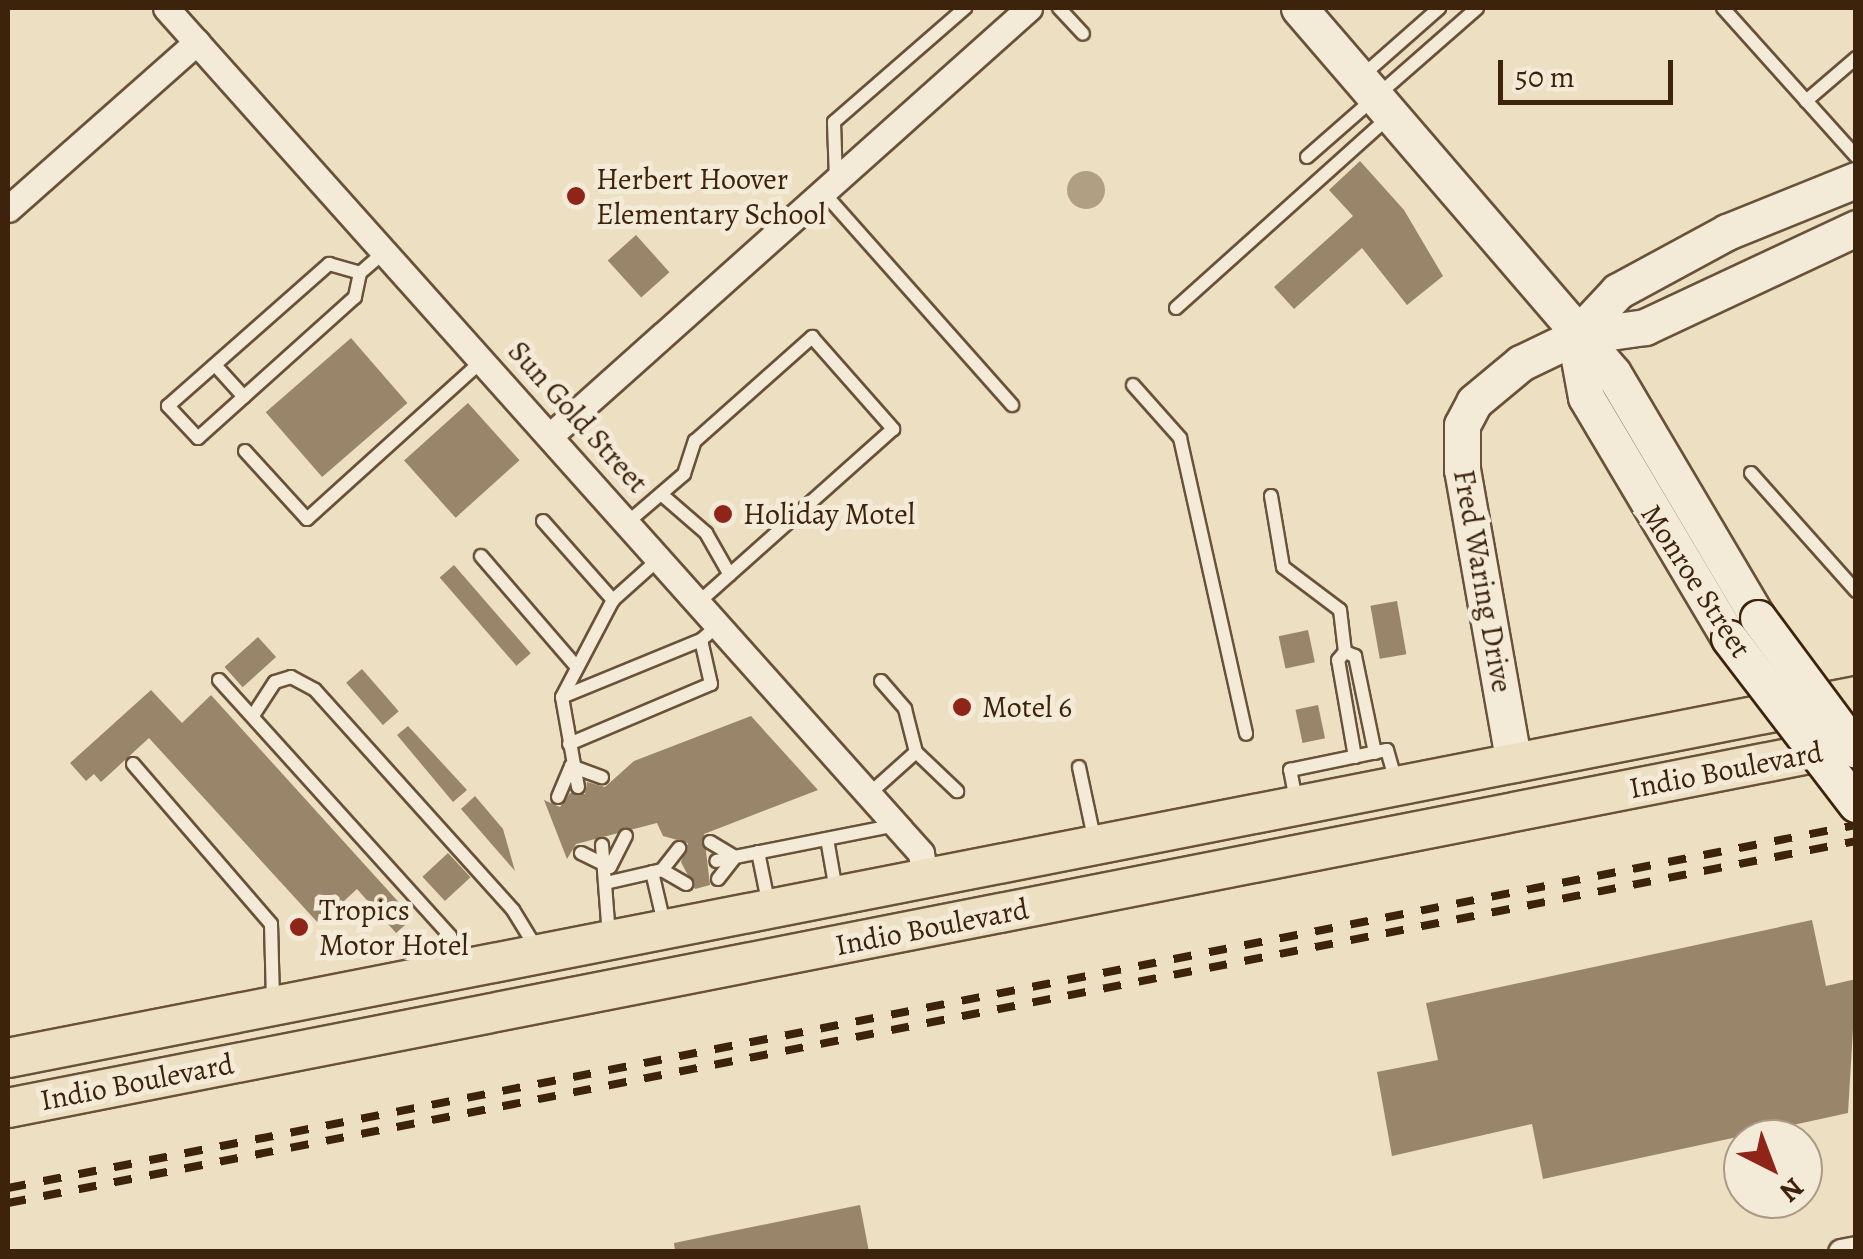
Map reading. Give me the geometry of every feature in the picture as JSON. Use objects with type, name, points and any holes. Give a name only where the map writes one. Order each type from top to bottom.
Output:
[{"type":"main road","name":"Monroe Street","points":[[1299,8],[1540,281],[1575,337],[1614,373],[1758,618],[1856,748]]},
{"type":"main road","name":"Fred Waring Drive","points":[[1514,764],[1462,470],[1462,426],[1492,383],[1575,337],[1618,291],[1728,232],[1856,180]]},
{"type":"main road","name":"Fred Waring Drive","points":[[1575,337],[1644,327],[1856,228]]},
{"type":"main road","name":"Monroe Street","points":[[1575,337],[1586,398],[1729,638],[1856,804]]},
{"type":"main road","name":"Indio Boulevard","points":[[8,1058],[1856,696]]},
{"type":"main road","points":[[1590,797],[1577,782],[1586,769],[1690,748],[1751,717]]},
{"type":"main road","name":"Indio Boulevard","points":[[8,1108],[1856,748]]},
{"type":"main road","points":[[1282,858],[1339,828],[1491,798],[1514,764],[1590,797]]},
{"type":"main road","points":[[704,971],[768,938],[888,915],[925,878],[1011,911]]},
{"type":"street","name":"Sun Gold Street","points":[[166,8],[699,602],[710,632],[921,852],[925,878]]},
{"type":"street","points":[[551,435],[1029,8]]},
{"type":"street","points":[[8,209],[197,42]]},
{"type":"street","points":[[1841,1252],[1856,1248]]},
{"type":"lane","points":[[965,8],[834,122],[829,186],[1012,405]]},
{"type":"lane","points":[[1058,8],[1083,34]]},
{"type":"lane","points":[[1176,308],[1376,95],[1439,8]]},
{"type":"lane","points":[[1307,157],[1477,8]]},
{"type":"lane","points":[[1723,8],[1856,156]]},
{"type":"lane","points":[[1806,101],[1856,58]]},
{"type":"lane","points":[[360,273],[330,264],[168,406],[198,438],[355,297],[360,273],[385,251]]},
{"type":"lane","points":[[628,522],[684,474],[695,441],[812,336],[893,429],[699,602]]},
{"type":"lane","points":[[246,451],[307,519],[484,360]]},
{"type":"lane","points":[[215,365],[244,396]]},
{"type":"lane","points":[[1134,385],[1180,438],[1246,734]]},
{"type":"lane","points":[[1750,473],[1856,591]]},
{"type":"lane","points":[[661,494],[706,532],[730,575]]},
{"type":"lane","points":[[1272,496],[1283,567],[1340,610],[1345,652],[1338,660],[1355,757]]},
{"type":"lane","points":[[543,521],[613,600]]},
{"type":"lane","points":[[481,556],[576,664]]},
{"type":"lane","points":[[578,787],[571,766],[562,697],[613,600],[660,558]]},
{"type":"lane","points":[[562,697],[710,632],[711,684],[569,744]]},
{"type":"lane","points":[[1345,652],[1356,656],[1375,752]]},
{"type":"lane","points":[[254,714],[275,682],[291,676],[314,690],[513,910],[540,954]]},
{"type":"lane","points":[[218,680],[254,714],[450,936],[462,969]]},
{"type":"lane","points":[[881,680],[904,709],[916,752],[957,791]]},
{"type":"lane","points":[[1297,806],[1290,770],[1375,752],[1387,750],[1398,786]]},
{"type":"lane","points":[[869,794],[916,752]]},
{"type":"lane","points":[[134,764],[270,924],[274,1006]]},
{"type":"lane","points":[[571,766],[602,778]]},
{"type":"lane","points":[[558,796],[571,766]]},
{"type":"lane","points":[[1078,767],[1096,844]]},
{"type":"lane","points":[[716,861],[896,825]]},
{"type":"lane","points":[[610,874],[626,836]]},
{"type":"lane","points":[[827,839],[837,895]]},
{"type":"lane","points":[[710,842],[734,857]]},
{"type":"lane","points":[[602,845],[610,874],[608,940]]},
{"type":"lane","points":[[657,871],[679,848]]},
{"type":"lane","points":[[581,852],[610,874],[684,866]]},
{"type":"lane","points":[[758,852],[770,908]]},
{"type":"lane","points":[[718,879],[734,857]]},
{"type":"lane","points":[[657,871],[686,884]]},
{"type":"lane","points":[[657,871],[665,929]]},
{"type":"shaded area","points":[[1086,171],[1100,176],[1105,190],[1100,204],[1086,209],[1072,204],[1067,190],[1072,176]]},
{"type":"building","points":[[1360,161],[1404,210],[1443,276],[1407,305],[1362,248],[1294,309],[1274,287],[1353,216],[1329,190]]},
{"type":"building","points":[[636,235],[669,272],[641,298],[608,260]]},
{"type":"building","points":[[351,338],[407,403],[322,477],[266,412]]},
{"type":"building","points":[[468,403],[520,460],[456,518],[404,461]]},
{"type":"building","points":[[454,565],[531,653],[516,666],[440,577]]},
{"type":"building","points":[[1397,601],[1406,654],[1380,659],[1370,606]]},
{"type":"building","points":[[1308,630],[1315,662],[1286,669],[1279,636]]},
{"type":"building","points":[[258,637],[276,657],[243,687],[225,667]]},
{"type":"building","points":[[362,669],[399,711],[383,725],[346,683]]},
{"type":"building","points":[[151,690],[182,723],[211,695],[413,918],[396,933],[357,889],[319,924],[149,738],[101,782],[94,774],[86,781],[70,763]]},
{"type":"building","points":[[1318,705],[1325,738],[1303,743],[1296,710]]},
{"type":"building","points":[[751,716],[818,790],[704,834],[710,885],[695,889],[681,862],[688,843],[663,836],[657,823],[576,844],[567,859],[544,800],[560,807],[570,793],[585,794],[587,782],[605,787],[634,761]]},
{"type":"building","points":[[408,726],[467,790],[453,802],[397,735]]},
{"type":"building","points":[[475,796],[503,829],[515,871],[461,809]]},
{"type":"building","points":[[448,853],[471,877],[445,901],[422,877]]},
{"type":"building","points":[[1812,920],[1826,986],[1856,979],[1848,1113],[1820,1119],[1723,1119],[1723,1140],[1543,1179],[1532,1124],[1392,1156],[1377,1072],[1438,1060],[1426,1003]]},
{"type":"building","points":[[860,1205],[869,1252],[675,1252],[674,1243]]},
{"type":"railway","points":[[8,1188],[1856,825]]},
{"type":"railway","points":[[8,1203],[1856,841]]},
{"type":"place","name":"Herbert Hoover Elementary School","points":[[576,196]]},
{"type":"place","name":"Holiday Motel","points":[[723,514]]},
{"type":"place","name":"Motel 6","points":[[962,707]]},
{"type":"place","name":"Tropics Motor Hotel","points":[[299,927]]}]
